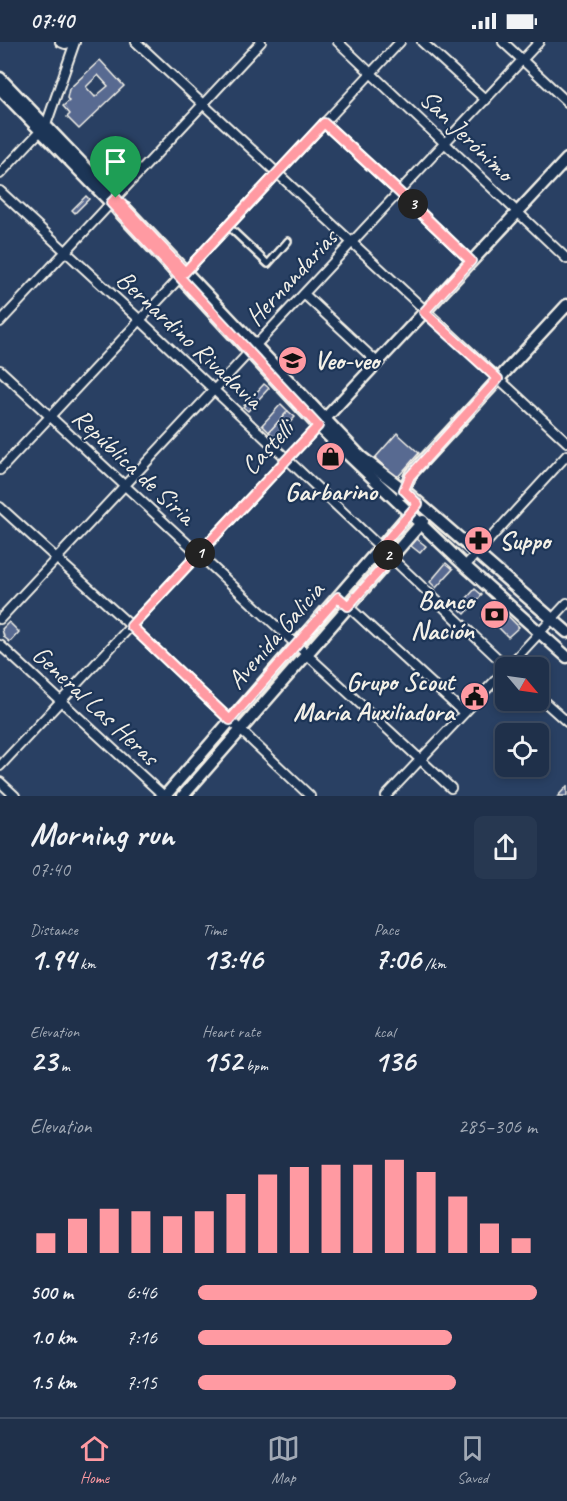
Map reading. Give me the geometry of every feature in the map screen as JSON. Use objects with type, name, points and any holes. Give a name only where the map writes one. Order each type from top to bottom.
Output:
[{"type":"main road","points":[[0,78],[43,128],[395,500],[538,633],[567,657]]},
{"type":"main road","points":[[0,89],[43,128]]},
{"type":"main road","name":"Castelli","points":[[321,423],[567,159]]},
{"type":"main road","points":[[395,500],[404,490],[411,474],[567,305]]},
{"type":"main road","points":[[321,423],[404,490],[567,632]]},
{"type":"main road","name":"Avenida Galicia","points":[[164,796],[418,504]]},
{"type":"main road","name":"Avenida Galicia","points":[[183,796],[429,514]]},
{"type":"street","points":[[60,42],[65,44],[74,42]]},
{"type":"street","points":[[0,174],[43,128],[74,42]]},
{"type":"street","points":[[0,322],[261,42]]},
{"type":"street","name":"San Jerónimo","points":[[338,42],[567,259]]},
{"type":"street","points":[[0,470],[400,42]]},
{"type":"street","points":[[422,42],[486,100]]},
{"type":"street","points":[[503,42],[567,102]]},
{"type":"street","name":"Hernandarias","points":[[0,619],[539,42]]},
{"type":"street","points":[[139,43],[424,312],[567,442]]},
{"type":"street","points":[[324,123],[471,261]]},
{"type":"street","name":"Bernardino Rivadavia","points":[[0,191],[140,320],[495,657]]},
{"type":"street","points":[[228,226],[268,264],[288,242]]},
{"type":"street","points":[[304,294],[377,363]]},
{"type":"street","name":"República de Siria","points":[[0,370],[451,788]]},
{"type":"street","name":"Castelli","points":[[0,766],[321,423]]},
{"type":"street","points":[[465,566],[567,455]]},
{"type":"street","points":[[0,507],[131,626],[310,796]]},
{"type":"street","points":[[338,597],[464,713]]},
{"type":"street","points":[[517,657],[567,603]]},
{"type":"street","name":"General Las Heras","points":[[0,645],[164,796]]},
{"type":"street","points":[[386,796],[495,681]]},
{"type":"street","points":[[549,706],[567,722]]},
{"type":"street","points":[[0,782],[15,796]]},
{"type":"building","points":[[100,60],[124,86],[79,129],[67,117],[70,114],[63,106],[69,101],[67,98],[69,89]],"holes":[[[98,75],[108,86],[95,97],[86,87]]]},
{"type":"building","points":[[86,196],[89,199],[75,213],[72,210]]},
{"type":"building","points":[[264,384],[269,388],[248,411],[243,407]]},
{"type":"building","points":[[281,404],[288,411],[269,432],[262,425]]},
{"type":"building","points":[[288,411],[295,417],[275,438],[269,432]]},
{"type":"building","points":[[397,433],[419,453],[397,478],[375,458]]},
{"type":"building","points":[[417,539],[426,546],[420,553],[411,546]]},
{"type":"building","points":[[446,563],[453,569],[436,588],[430,582]]},
{"type":"building","points":[[475,589],[482,595],[465,614],[458,608]]},
{"type":"building","name":"Banco Nación","points":[[496,602],[508,612],[494,628],[482,618]]},
{"type":"building","name":"Banco Nación","points":[[507,615],[519,627],[508,637],[497,626]]},
{"type":"building","points":[[9,622],[19,632],[10,642],[4,637],[2,629]]},
{"type":"building","points":[[567,786],[567,796],[558,796]]},
{"type":"place","name":"Veo-veo","points":[[293,360]]},
{"type":"place","name":"Garbarino","points":[[331,457]]},
{"type":"place","name":"Suppo","points":[[478,540]]},
{"type":"place","name":"Banco Nación","points":[[495,615]]},
{"type":"place","name":"Grupo Scout María Auxiliadora","points":[[475,696]]},
{"type":"route","points":[[324,123],[471,261],[424,312],[498,379],[410,476],[404,490],[418,504],[380,548],[391,558],[348,606],[338,597],[230,720],[131,626],[318,426],[111,203],[116,198],[185,272],[324,123]]}]
